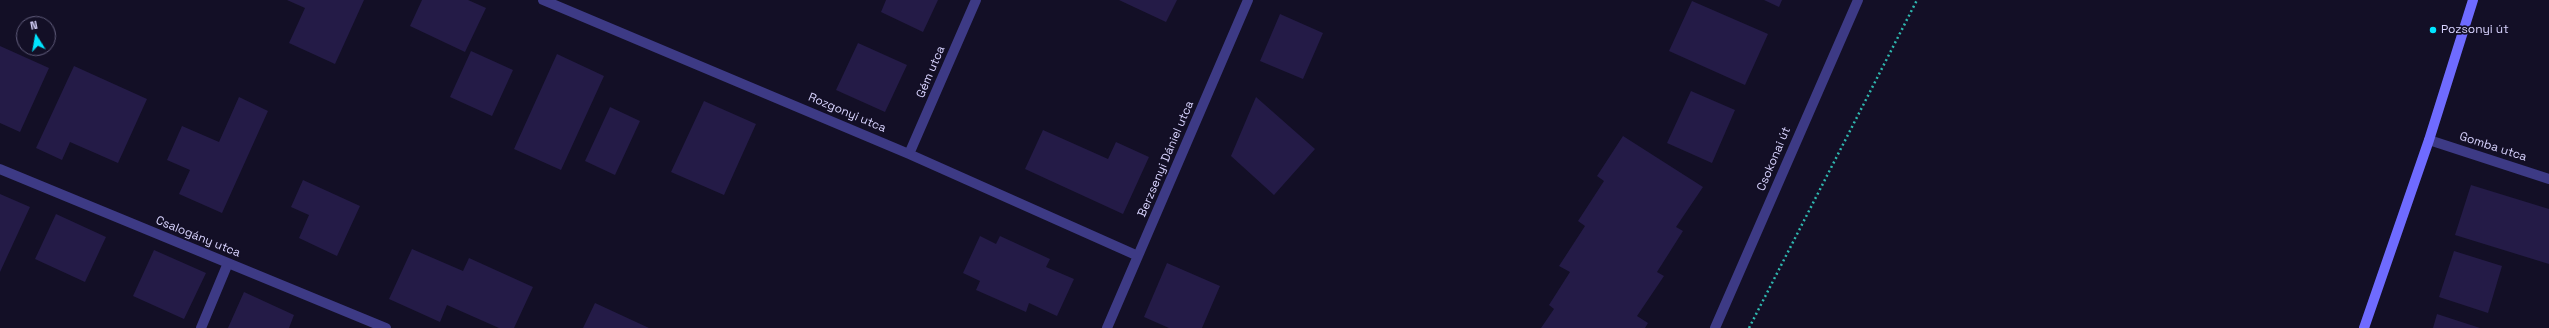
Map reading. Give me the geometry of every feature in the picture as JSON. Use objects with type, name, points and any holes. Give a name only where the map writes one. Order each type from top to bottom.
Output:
[{"type":"street","name":"Rozgonyi utca","points":[[542,0],[909,154],[1138,256]]},
{"type":"street","name":"Gém utca","points":[[909,154],[976,0]]},
{"type":"street","name":"Berzsenyi Dániel utca","points":[[1108,328],[1248,0]]},
{"type":"street","name":"Csokonai út","points":[[1715,328],[1858,0]]},
{"type":"street","points":[[2364,328],[2429,140],[2473,0]]},
{"type":"street","name":"Gomba utca","points":[[2429,140],[2549,179]]},
{"type":"street","name":"Csalogány utca","points":[[0,170],[386,328]]},
{"type":"street","points":[[201,328],[228,263]]},
{"type":"path","points":[[1749,328],[1917,0]]},
{"type":"building","points":[[287,0],[364,0],[335,64],[289,43],[305,8]]},
{"type":"building","points":[[422,0],[468,0],[486,8],[465,52],[410,26]]},
{"type":"building","points":[[886,0],[938,0],[923,32],[881,12]]},
{"type":"building","points":[[1119,0],[1177,0],[1166,22]]},
{"type":"building","points":[[1764,0],[1782,0],[1779,7]]},
{"type":"building","points":[[1692,1],[1768,34],[1745,85],[1669,51]]},
{"type":"building","points":[[1280,14],[1323,33],[1303,79],[1260,61]]},
{"type":"building","points":[[858,43],[907,65],[885,112],[836,90]]},
{"type":"building","points":[[0,46],[16,53],[16,56],[22,56],[49,68],[20,132],[0,123]]},
{"type":"building","points":[[471,51],[513,70],[492,116],[450,97]]},
{"type":"building","points":[[557,54],[604,76],[561,170],[514,149]]},
{"type":"building","points":[[74,66],[147,99],[118,163],[70,142],[62,160],[36,148]]},
{"type":"building","points":[[1691,91],[1735,110],[1712,163],[1667,143]]},
{"type":"building","points":[[239,97],[268,111],[222,213],[179,194],[190,170],[167,160],[182,126],[219,142]]},
{"type":"building","points":[[1256,97],[1315,149],[1274,195],[1231,156]]},
{"type":"building","points":[[704,101],[756,124],[724,195],[671,172]]},
{"type":"building","points":[[610,107],[640,121],[615,175],[585,161]]},
{"type":"building","points":[[1043,130],[1108,159],[1116,142],[1149,157],[1123,214],[1025,169]]},
{"type":"building","points":[[1623,136],[1703,187],[1676,227],[1683,231],[1657,272],[1664,276],[1637,316],[1648,323],[1645,328],[1541,328],[1554,309],[1549,305],[1570,272],[1559,266],[1585,226],[1578,221],[1604,181],[1597,176]]},
{"type":"building","points":[[303,180],[360,206],[337,256],[299,238],[309,215],[291,207]]},
{"type":"building","points":[[2471,185],[2549,209],[2549,264],[2455,235]]},
{"type":"building","points":[[0,194],[30,207],[0,272]]},
{"type":"building","points":[[56,214],[106,237],[85,282],[35,259]]},
{"type":"building","points":[[980,236],[996,244],[1000,236],[1050,259],[1046,267],[1074,279],[1057,316],[1029,303],[1026,312],[976,290],[980,281],[963,273]]},
{"type":"building","points":[[412,249],[463,271],[469,258],[533,287],[514,328],[499,328],[447,305],[440,322],[389,299]]},
{"type":"building","points":[[154,250],[206,273],[184,319],[133,296]]},
{"type":"building","points":[[2454,251],[2502,266],[2488,313],[2439,297]]},
{"type":"building","points":[[1167,263],[1220,286],[1202,328],[1169,328],[1144,317]]},
{"type":"building","points":[[244,292],[294,315],[289,328],[228,328]]},
{"type":"building","points":[[595,303],[649,328],[583,328]]},
{"type":"building","points":[[2437,314],[2480,328],[2433,328]]},
{"type":"place","name":"Pozsonyi út","points":[[2433,30]]}]
